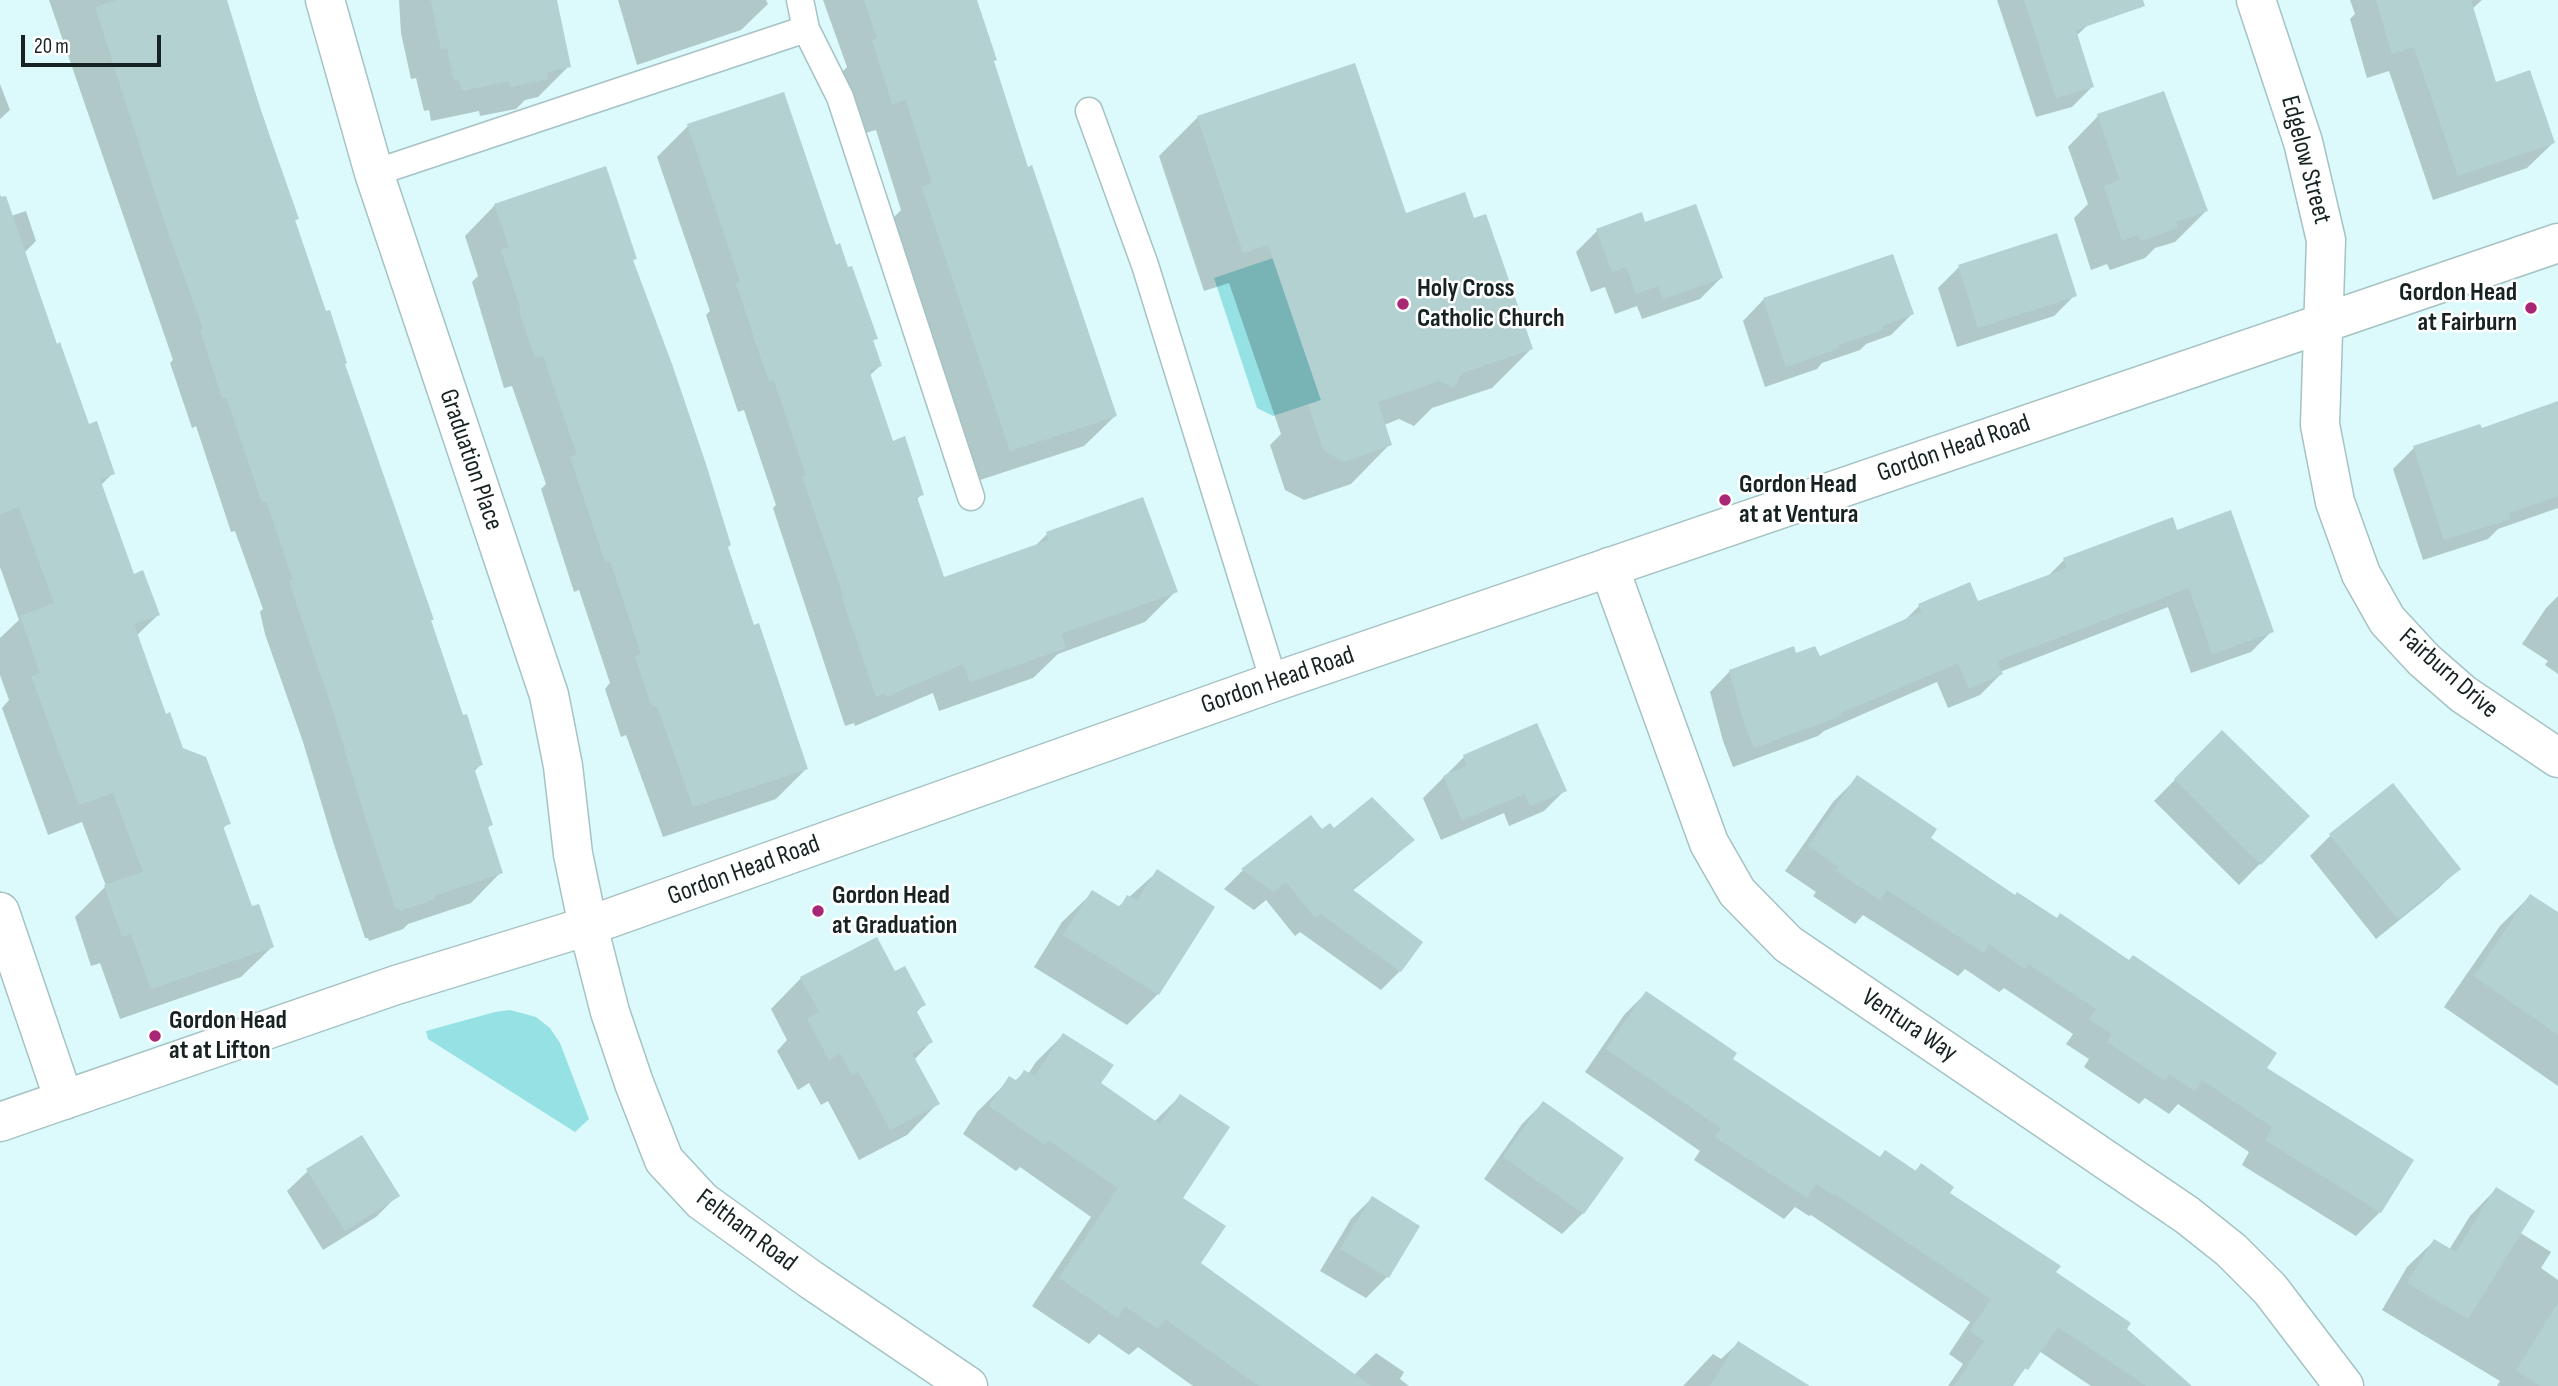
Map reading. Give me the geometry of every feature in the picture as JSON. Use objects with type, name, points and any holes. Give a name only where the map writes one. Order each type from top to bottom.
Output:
[{"type":"street","name":"Graduation Place","points":[[325,0],[374,173],[549,695],[563,766],[573,854],[588,926]]},
{"type":"street","name":"Edgelow Street","points":[[2256,0],[2304,142],[2321,210],[2326,240],[2323,324]]},
{"type":"street","name":"Gordon Head Road","points":[[0,1122],[396,985],[588,926],[1274,682],[2558,243]]},
{"type":"street","name":"Fairburn Drive","points":[[2323,324],[2320,425],[2335,502],[2361,574],[2387,620],[2424,660],[2463,694],[2558,758]]},
{"type":"street","name":"Ventura Way","points":[[1609,567],[1709,843],[1737,892],[1788,944],[2187,1215],[2231,1250],[2270,1289],[2344,1386]]},
{"type":"street","points":[[0,912],[64,1100]]},
{"type":"street","name":"Feltham Road","points":[[588,926],[610,1012],[664,1160],[702,1201],[860,1314],[968,1386]]},
{"type":"lane","points":[[800,0],[806,29],[840,97],[971,497]]},
{"type":"lane","points":[[374,173],[806,29]]},
{"type":"lane","points":[[1089,111],[1145,265],[1274,682]]},
{"type":"shaded area","points":[[1273,258],[1321,400],[1273,416],[1257,408],[1214,278]]},
{"type":"shaded area","points":[[510,1010],[536,1017],[550,1028],[560,1043],[589,1119],[575,1132],[428,1039],[426,1031]]},
{"type":"building","points":[[117,0],[227,0],[261,111],[299,219],[295,220],[326,311],[330,310],[347,363],[345,364],[434,620],[431,620],[463,715],[467,714],[483,765],[474,768],[493,825],[488,827],[503,873],[434,896],[435,899],[400,911],[399,908],[396,909],[296,603],[289,580],[293,580],[266,501],[262,502],[226,397],[222,398],[200,330],[203,329],[160,209],[95,7]]},
{"type":"building","points":[[431,0],[557,0],[571,67],[547,72],[548,79],[511,87],[509,81],[462,91],[459,80],[454,81],[447,48],[441,49]]},
{"type":"building","points":[[864,0],[977,0],[1028,167],[1032,165],[1117,416],[1010,451],[922,187],[932,183],[906,100],[892,104],[872,40],[877,38]]},
{"type":"building","points":[[2024,0],[2143,0],[2145,6],[2076,30],[2094,87],[2056,98]]},
{"type":"building","points":[[2376,0],[2471,0],[2496,82],[2530,70],[2555,143],[2458,176],[2414,47],[2392,54]]},
{"type":"building","name":"Holy Cross Catholic Church","points":[[1355,63],[1406,213],[1465,192],[1474,218],[1486,214],[1533,349],[1462,373],[1454,388],[1439,381],[1378,402],[1392,445],[1344,462],[1324,451],[1308,405],[1321,400],[1268,245],[1243,253],[1197,116]]},
{"type":"building","points":[[2164,91],[2208,211],[2176,222],[2178,228],[2140,241],[2138,234],[2122,241],[2104,186],[2120,180],[2097,114]]},
{"type":"building","points":[[784,92],[836,245],[840,243],[848,267],[852,266],[878,339],[873,340],[882,366],[869,370],[893,441],[905,436],[924,495],[917,497],[944,577],[1049,540],[1046,532],[1143,497],[1178,592],[1061,634],[1066,648],[970,682],[963,664],[886,697],[885,693],[876,697],[802,476],[806,475],[774,381],[769,382],[756,344],[736,283],[740,281],[687,124]]},
{"type":"building","points":[[606,166],[637,259],[633,260],[706,464],[731,545],[728,547],[754,625],[759,623],[808,769],[693,807],[657,706],[652,707],[635,657],[641,654],[610,561],[605,562],[570,457],[577,455],[543,356],[535,358],[519,311],[521,310],[501,250],[509,247],[494,204]]},
{"type":"building","points":[[6,196],[57,344],[60,342],[89,424],[97,421],[115,474],[100,479],[134,574],[143,570],[160,615],[134,624],[166,714],[170,712],[183,748],[206,757],[231,824],[223,826],[252,906],[259,904],[274,947],[151,989],[131,934],[122,937],[104,885],[143,872],[113,793],[79,805],[31,676],[40,673],[20,616],[54,603],[19,507],[0,514],[0,197]]},
{"type":"building","points":[[1696,204],[1723,278],[1663,299],[1658,286],[1636,294],[1626,267],[1612,272],[1596,229],[1642,212],[1645,222]]},
{"type":"building","points":[[2057,233],[2077,296],[1978,328],[1958,265]]},
{"type":"building","points":[[1893,254],[1914,314],[1882,326],[1883,330],[1838,345],[1840,348],[1786,367],[1763,298]]},
{"type":"building","points":[[2558,401],[2558,496],[2509,513],[2511,519],[2444,540],[2413,446],[2480,424],[2482,428]]},
{"type":"building","points":[[2231,510],[2274,632],[2212,654],[2189,588],[1997,661],[2003,674],[1969,689],[1958,663],[1841,713],[1841,716],[1754,748],[1729,670],[1794,646],[1796,653],[1815,646],[1820,656],[1922,612],[1918,604],[1970,582],[1978,601],[2067,568],[2063,558],[2173,517],[2177,530]]},
{"type":"building","points":[[1537,723],[1567,791],[1530,806],[1525,794],[1462,820],[1443,776],[1467,766],[1463,755]]},
{"type":"building","points":[[2222,730],[2310,816],[2261,865],[2174,779]]},
{"type":"building","points":[[1857,775],[1937,829],[1931,838],[2015,895],[2017,892],[2057,918],[2060,913],[2129,960],[2133,955],[2277,1053],[2267,1068],[2414,1160],[2381,1213],[2265,1140],[2272,1127],[2202,1080],[2195,1091],[2169,1074],[2165,1081],[2107,1042],[2112,1034],[2089,1019],[2096,1009],[2028,964],[2025,969],[1989,944],[1984,953],[1887,890],[1880,900],[1836,871],[1839,867],[1808,846]]},
{"type":"building","points":[[2393,783],[2461,869],[2398,919],[2329,834]]},
{"type":"building","points":[[1372,797],[1415,840],[1352,889],[1423,942],[1401,972],[1321,914],[1315,918],[1286,882],[1274,892],[1241,869],[1311,815],[1322,829],[1330,823],[1334,828]]},
{"type":"building","points":[[1157,869],[1215,907],[1159,995],[1063,935],[1092,890],[1120,907],[1127,895],[1137,901]]},
{"type":"building","points":[[2530,894],[2558,912],[2558,1035],[2474,976]]},
{"type":"building","points":[[877,937],[895,971],[905,966],[926,1005],[916,1010],[933,1042],[912,1053],[940,1104],[890,1130],[859,1072],[852,1075],[840,1053],[829,1060],[807,1018],[819,1012],[800,977]]},
{"type":"building","points":[[1646,991],[1737,1053],[1733,1059],[1880,1157],[1885,1150],[1916,1171],[1921,1163],[1954,1187],[1950,1193],[2061,1266],[2056,1272],[2131,1323],[2127,1329],[2192,1386],[2146,1386],[2058,1327],[2028,1370],[2025,1368],[2013,1386],[1954,1386],[1984,1341],[1970,1331],[1991,1299],[1834,1193],[1833,1195],[1816,1184],[1807,1198],[1715,1137],[1721,1128],[1606,1049]]},
{"type":"building","points":[[1063,1033],[1114,1065],[1101,1083],[1160,1124],[1180,1094],[1230,1127],[1183,1198],[1226,1226],[1201,1263],[1371,1386],[1259,1386],[1165,1319],[1158,1329],[1125,1306],[1118,1318],[1059,1278],[1118,1188],[1048,1140],[1045,1145],[989,1106],[1009,1076],[1017,1081],[1024,1070],[1035,1076]]},
{"type":"building","points":[[1543,1101],[1624,1158],[1584,1214],[1503,1157]]},
{"type":"building","points":[[362,1135],[400,1196],[345,1231],[306,1169]]},
{"type":"building","points":[[2496,1187],[2535,1211],[2468,1319],[2407,1283],[2434,1239],[2456,1252]]},
{"type":"building","points":[[1372,1196],[1420,1226],[1389,1278],[1340,1249]]},
{"type":"building","points":[[2558,1303],[2558,1386],[2540,1386],[2516,1370]]},
{"type":"building","points":[[1738,1341],[1810,1386],[1710,1386]]},
{"type":"place","name":"Holy Cross Catholic Church","points":[[1403,304]]},
{"type":"place","name":"Gordon Head at Fairburn","points":[[2531,308]]},
{"type":"place","name":"Gordon Head at at Ventura","points":[[1725,500]]},
{"type":"place","name":"Gordon Head at Graduation","points":[[818,911]]},
{"type":"place","name":"Gordon Head at at Lifton","points":[[155,1036]]}]
